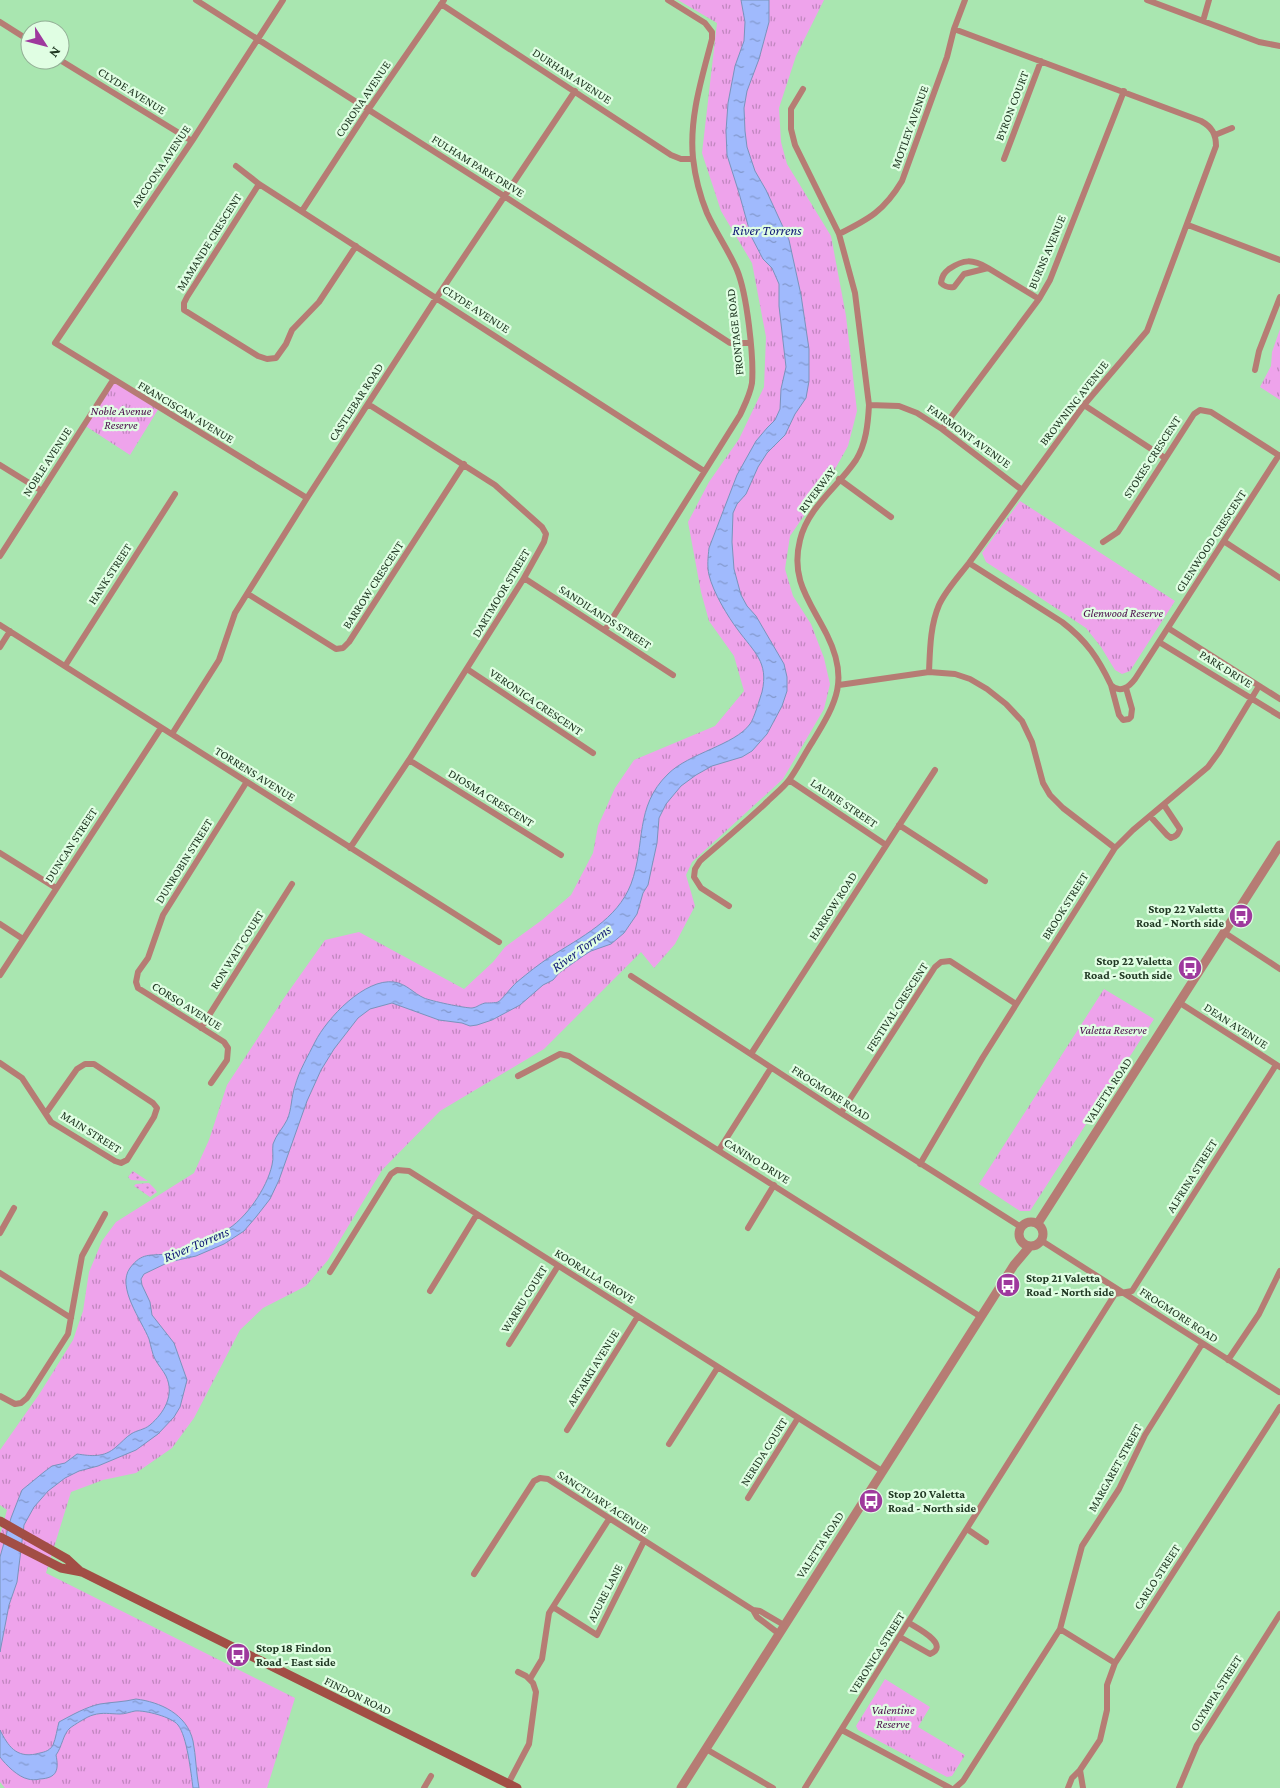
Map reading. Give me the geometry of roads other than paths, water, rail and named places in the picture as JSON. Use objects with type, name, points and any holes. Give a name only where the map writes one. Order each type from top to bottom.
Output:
[{"type":"main road","name":"FINDON ROAD","points":[[0,1521],[67,1559],[82,1572],[516,1788]]},
{"type":"main road","name":"FINDON ROAD","points":[[0,1537],[61,1568],[82,1572]]},
{"type":"street","name":"FULHAM PARK DRIVE","points":[[196,0],[504,196],[730,343],[750,343]]},
{"type":"street","name":"ARCOONA AVENUE","points":[[55,343],[192,141],[283,0]]},
{"type":"street","name":"FRONTAGE ROAD","points":[[605,630],[740,415],[749,396],[752,383],[750,343],[743,288],[737,270],[707,213],[698,185],[693,159],[692,137],[695,106],[712,32],[705,23],[668,0]]},
{"type":"street","name":"MOTLEY AVENUE","points":[[839,234],[881,210],[902,182],[948,58],[954,29],[965,0]]},
{"type":"street","points":[[1147,0],[1259,42],[1280,46]]},
{"type":"street","points":[[1203,21],[1209,0]]},
{"type":"street","name":"DURHAM AVENUE","points":[[442,2],[671,155],[681,159],[693,159]]},
{"type":"street","name":"CORONA AVENUE","points":[[302,211],[442,2]]},
{"type":"street","points":[[0,22],[20,35]]},
{"type":"street","points":[[954,29],[1201,121],[1207,124],[1215,135],[1232,128]]},
{"type":"street","name":"BYRON COURT","points":[[1004,159],[1041,61]]},
{"type":"street","name":"CLYDE AVENUE","points":[[70,66],[192,141]]},
{"type":"street","name":"RIVERWAY","points":[[729,906],[701,888],[694,878],[696,869],[700,861],[789,780],[828,716],[838,685],[838,660],[828,636],[799,580],[796,559],[800,538],[808,520],[855,460],[862,446],[868,423],[869,405],[855,293],[839,234],[795,145],[793,137],[790,120],[791,109],[803,88]]},
{"type":"street","name":"BURNS AVENUE","points":[[942,429],[1039,299],[1050,280],[1124,91]]},
{"type":"street","name":"CASTLEBAR ROAD","points":[[172,734],[219,660],[235,614],[307,498],[437,297],[575,92]]},
{"type":"street","name":"BROWNING AVENUE","points":[[929,672],[932,630],[939,605],[953,583],[1084,406],[1148,332],[1214,155],[1216,146],[1215,135]]},
{"type":"street","name":"CLYDE AVENUE","points":[[236,166],[259,184],[704,470]]},
{"type":"street","name":"MAMANDE CRESCENT","points":[[259,184],[184,302],[184,310],[258,356],[267,359],[276,358],[286,344],[292,330],[318,302],[356,246]]},
{"type":"street","points":[[1188,225],[1280,260]]},
{"type":"street","points":[[988,268],[964,274],[954,287],[949,288],[941,282],[944,272],[960,261],[966,261],[981,264],[988,268],[1039,299]]},
{"type":"street","points":[[1254,370],[1259,351],[1280,297]]},
{"type":"street","name":"FRANCISCAN AVENUE","points":[[55,343],[307,498]]},
{"type":"street","name":"NOBLE AVENUE","points":[[0,556],[113,380]]},
{"type":"street","name":"DARTMOOR STREET","points":[[350,848],[409,760],[524,578],[544,542],[546,534],[542,527],[495,485],[368,404]]},
{"type":"street","name":"FAIRMONT AVENUE","points":[[869,405],[898,406],[917,413],[942,429],[1022,490]]},
{"type":"street","points":[[1084,406],[1165,458]]},
{"type":"street","name":"STOKES CRESCENT","points":[[1103,542],[1118,532],[1194,414],[1200,410],[1211,412],[1280,455]]},
{"type":"street","name":"GLENWOOD CRESCENT","points":[[1126,688],[1135,679],[1280,455]]},
{"type":"street","name":"BARROW CRESCENT","points":[[248,594],[336,649],[343,648],[349,642],[464,464]]},
{"type":"street","points":[[0,465],[42,491]]},
{"type":"street","points":[[839,479],[891,517]]},
{"type":"street","name":"HANK STREET","points":[[65,666],[175,494]]},
{"type":"street","points":[[1225,542],[1280,578]]},
{"type":"street","points":[[969,563],[1062,622],[1076,633],[1091,649],[1111,686],[1119,715],[1123,720],[1129,719],[1132,712],[1126,688],[1120,690],[1111,686]]},
{"type":"street","name":"SANDILANDS STREET","points":[[524,578],[673,675]]},
{"type":"street","name":"TORRENS AVENUE","points":[[0,625],[499,942]]},
{"type":"street","name":"PARK DRIVE","points":[[1168,628],[1280,699]]},
{"type":"street","points":[[0,647],[10,631]]},
{"type":"street","name":"PARK DRIVE","points":[[1159,642],[1280,716]]},
{"type":"street","name":"VERONICA CRESCENT","points":[[467,669],[593,753]]},
{"type":"street","points":[[838,685],[929,672],[955,674],[970,679],[987,689],[1006,704],[1022,721],[1032,742],[1043,782],[1050,795],[1063,808],[1115,848]]},
{"type":"street","name":"BROOK STREET","points":[[920,1164],[983,1057],[1115,848],[1208,767],[1259,686]]},
{"type":"street","name":"DUNCAN STREET","points":[[0,975],[161,728]]},
{"type":"street","name":"DIOSMA CRESCENT","points":[[409,760],[561,855]]},
{"type":"street","name":"HARROW ROAD","points":[[751,1054],[935,770]]},
{"type":"street","name":"LAURIE STREET","points":[[789,780],[886,845]]},
{"type":"street","name":"DUNROBIN STREET","points":[[136,982],[138,972],[148,958],[163,915],[246,782]]},
{"type":"street","points":[[1150,816],[1171,838],[1179,834],[1180,829],[1164,805]]},
{"type":"street","points":[[899,825],[985,881]]},
{"type":"street","name":"VALETTA ROAD","points":[[1038,1223],[1280,845]]},
{"type":"street","points":[[0,853],[56,888]]},
{"type":"street","name":"RON WAIT COURT","points":[[201,1028],[292,884]]},
{"type":"street","points":[[0,924],[23,939]]},
{"type":"street","points":[[1225,933],[1280,968]]},
{"type":"street","name":"FESTIVAL CRESCENT","points":[[841,1113],[940,962],[950,962],[1016,1004]]},
{"type":"street","name":"FROGMORE ROAD","points":[[631,976],[920,1164],[1021,1227]]},
{"type":"street","name":"CORSO AVENUE","points":[[136,982],[138,988],[224,1042],[229,1053],[227,1060],[211,1083]]},
{"type":"street","name":"DEAN AVENUE","points":[[1180,1003],[1278,1066]]},
{"type":"street","name":"CANINO DRIVE","points":[[518,1076],[560,1054],[569,1056],[981,1317]]},
{"type":"street","name":"MAIN STREET","points":[[0,1063],[22,1078],[51,1122],[121,1163],[127,1160],[154,1117],[156,1108],[153,1102],[94,1064],[84,1064],[77,1069],[46,1113]]},
{"type":"street","name":"ALFRINA STREET","points":[[1123,1293],[1132,1291],[1278,1066]]},
{"type":"street","points":[[719,1150],[771,1068]]},
{"type":"street","name":"KOORALLA GROVE","points":[[330,1272],[391,1174],[397,1170],[409,1171],[882,1471]]},
{"type":"street","points":[[748,1228],[774,1185]]},
{"type":"street","points":[[0,1233],[14,1208]]},
{"type":"street","points":[[0,1396],[15,1404],[21,1403],[27,1398],[68,1334],[82,1256],[105,1214]]},
{"type":"street","points":[[430,1291],[477,1214]]},
{"type":"street","points":[[1028,1222],[1038,1223],[1043,1230],[1042,1241],[1035,1246],[1026,1245],[1019,1234],[1021,1227],[1028,1222]]},
{"type":"street","name":"FROGMORE ROAD","points":[[1042,1241],[1279,1392]]},
{"type":"street","name":"VALETTA ROAD","points":[[681,1788],[1026,1245]]},
{"type":"street","name":"WARRU COURT","points":[[509,1344],[558,1266]]},
{"type":"street","points":[[1228,1360],[1259,1314],[1280,1271]]},
{"type":"street","points":[[0,1273],[71,1318]]},
{"type":"street","name":"VERONICA STREET","points":[[805,1788],[1115,1294],[1123,1293]]},
{"type":"street","name":"ARTARKI AVENUE","points":[[567,1430],[638,1316]]},
{"type":"street","name":"MARGARET STREET","points":[[955,1788],[963,1781],[1060,1629],[1082,1546],[1119,1489],[1145,1435],[1202,1344]]},
{"type":"street","points":[[669,1444],[718,1367]]},
{"type":"street","points":[[1279,1392],[1277,1399],[1280,1405]]},
{"type":"street","name":"CARLO STREET","points":[[1068,1788],[1072,1778],[1080,1770],[1100,1740],[1107,1710],[1107,1685],[1115,1663],[1280,1405]]},
{"type":"street","name":"NERIDA COURT","points":[[748,1498],[798,1418]]},
{"type":"street","name":"SANCTUARY ACENUE","points":[[474,1574],[534,1481],[540,1478],[548,1480],[753,1610],[761,1620],[781,1629]]},
{"type":"street","points":[[530,1679],[542,1659],[549,1613],[609,1519]]},
{"type":"street","points":[[966,1529],[986,1542]]},
{"type":"street","name":"AZURE LANE","points":[[553,1607],[596,1635],[644,1541]]},
{"type":"street","name":"OLYMPIA STREET","points":[[1179,1788],[1197,1745],[1280,1614]]},
{"type":"street","points":[[900,1637],[930,1654],[935,1652],[937,1647],[933,1639],[909,1622]]},
{"type":"street","points":[[1060,1629],[1115,1663]]},
{"type":"street","points":[[508,1784],[529,1744],[536,1692],[530,1679],[518,1672]]},
{"type":"street","points":[[842,1730],[950,1788]]},
{"type":"street","points":[[706,1749],[773,1788]]},
{"type":"street","points":[[1080,1770],[1083,1788]]},
{"type":"street","points":[[424,1788],[431,1776]]},
{"type":"water","name":"River Torrens","points":[[741,0],[769,0],[769,22],[759,59],[747,91],[744,108],[745,131],[747,147],[755,171],[789,240],[801,295],[809,349],[809,381],[806,398],[795,414],[785,435],[767,453],[758,467],[746,494],[737,504],[733,513],[732,542],[734,569],[741,595],[747,606],[756,616],[784,664],[787,677],[787,691],[782,706],[767,734],[752,751],[742,757],[712,766],[696,775],[681,786],[666,804],[659,818],[657,843],[648,885],[643,893],[637,914],[624,933],[611,944],[583,956],[559,973],[553,980],[543,985],[520,1005],[492,1020],[477,1025],[470,1026],[439,1020],[392,1003],[370,1009],[358,1018],[334,1049],[321,1070],[307,1101],[279,1180],[270,1199],[256,1217],[244,1231],[224,1244],[196,1256],[169,1262],[144,1274],[141,1279],[142,1285],[150,1302],[152,1315],[174,1343],[187,1380],[180,1407],[174,1417],[158,1434],[136,1450],[65,1478],[48,1491],[34,1507],[24,1525],[17,1582],[9,1605],[0,1652],[0,1557],[11,1518],[22,1490],[52,1466],[65,1463],[77,1454],[102,1455],[111,1451],[131,1434],[150,1425],[160,1415],[167,1403],[169,1390],[166,1376],[155,1359],[149,1339],[128,1294],[126,1285],[130,1268],[142,1257],[177,1251],[211,1238],[233,1226],[248,1211],[266,1183],[273,1162],[273,1144],[289,1116],[299,1075],[315,1042],[328,1022],[359,993],[383,982],[399,983],[424,998],[462,1007],[472,1008],[485,1003],[500,1001],[529,972],[586,935],[617,908],[625,897],[636,869],[642,826],[650,799],[668,774],[688,760],[734,738],[750,724],[753,718],[764,682],[762,665],[721,604],[711,582],[708,565],[709,548],[737,475],[756,441],[775,420],[780,409],[781,389],[786,367],[779,306],[779,284],[772,268],[763,259],[751,236],[727,155],[728,103],[735,66],[744,41],[745,22]]},
{"type":"water","points":[[136,1699],[163,1706],[185,1723],[193,1741],[199,1788],[193,1788],[184,1737],[178,1725],[164,1717],[145,1712],[97,1714],[72,1727],[66,1734],[56,1755],[56,1772],[50,1777],[35,1780],[24,1778],[12,1770],[0,1757],[0,1730],[14,1750],[23,1754],[36,1754],[50,1749],[53,1745],[59,1722],[95,1705]]},
{"type":"place","name":"Stop 22 Valetta Road - North side","points":[[1241,916]]},
{"type":"place","name":"Stop 22 Valetta Road - South side","points":[[1190,968]]},
{"type":"place","name":"Stop 21 Valetta Road - North side","points":[[1008,1285]]},
{"type":"place","name":"Stop 20 Valetta Road - North side","points":[[871,1501]]},
{"type":"place","name":"Stop 18 Findon Road - East side","points":[[238,1655]]},
{"type":"park label","name":"Noble Avenue Reserve","points":[[121,418]]},
{"type":"park label","name":"Glenwood Reserve","points":[[1123,613]]},
{"type":"park label","name":"Valetta Reserve","points":[[1113,1030]]},
{"type":"park label","name":"Valentine Reserve","points":[[893,1717]]}]
